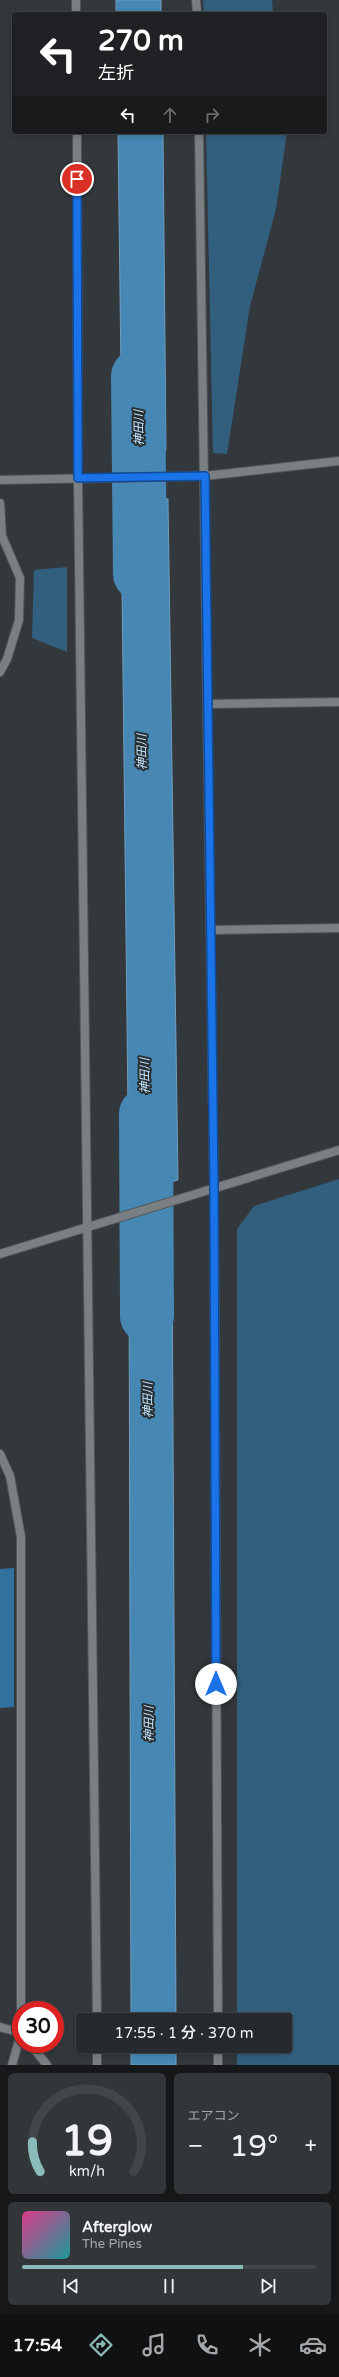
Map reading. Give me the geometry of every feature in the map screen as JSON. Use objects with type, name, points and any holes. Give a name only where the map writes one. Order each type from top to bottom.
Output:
[{"type":"street","points":[[76,0],[76,12]]},
{"type":"street","points":[[196,0],[197,12]]},
{"type":"street","points":[[77,134],[78,478],[89,1226],[97,2013]]},
{"type":"street","points":[[199,134],[214,1189],[218,2013]]},
{"type":"street","points":[[0,480],[205,476],[339,461]]},
{"type":"street","points":[[0,503],[2,536],[20,578],[19,620],[7,659],[0,672]]},
{"type":"street","points":[[208,704],[339,702]]},
{"type":"street","points":[[210,930],[339,928]]},
{"type":"street","points":[[0,1254],[100,1222],[205,1193],[339,1150]]},
{"type":"street","points":[[0,1454],[10,1476],[21,1537],[21,2001]]},
{"type":"street","points":[[0,2028],[12,2031]]},
{"type":"street","points":[[12,2065],[15,2053]]},
{"type":"street","points":[[37,2053],[47,2065]]},
{"type":"street","points":[[97,2053],[97,2065]]},
{"type":"street","points":[[218,2053],[218,2065]]},
{"type":"shaded area","points":[[203,0],[272,0],[273,12],[204,12]]},
{"type":"shaded area","points":[[206,134],[287,134],[276,209],[250,306],[227,454],[213,453]]},
{"type":"shaded area","points":[[67,567],[67,652],[32,638],[34,570]]},
{"type":"shaded area","points":[[339,1179],[339,2065],[237,2065],[237,2053],[292,2053],[292,2013],[237,2013],[237,1229],[254,1206]]},
{"type":"shaded area","points":[[14,1568],[14,1707],[0,1708],[0,1569]]},
{"type":"water","points":[[116,0],[161,0],[161,12],[116,12]]},
{"type":"water","points":[[118,134],[163,134],[166,450],[122,451]]},
{"type":"water","points":[[121,498],[168,499],[178,1180],[129,1194]]},
{"type":"water","points":[[172,1233],[176,2013],[131,2013],[129,1245]]},
{"type":"water","points":[[131,2053],[176,2053],[176,2065],[131,2065]]},
{"type":"waterway","name":"神田川","points":[[138,376],[140,574]]},
{"type":"waterway","name":"神田川","points":[[146,1114],[147,1316]]},
{"type":"route","points":[[77,179],[78,478],[205,476],[214,1189],[216,1684]]}]
